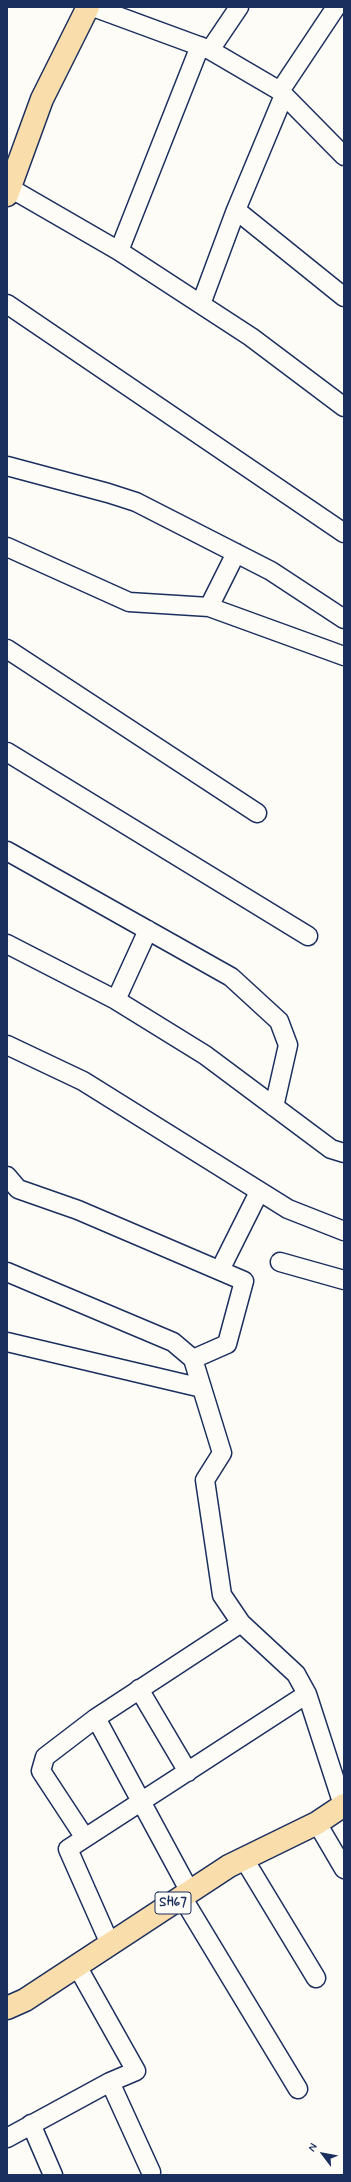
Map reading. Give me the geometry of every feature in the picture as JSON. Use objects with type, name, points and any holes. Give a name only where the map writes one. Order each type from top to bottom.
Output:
[{"type":"main road","points":[[8,192],[42,99],[88,7]]},
{"type":"main road","name":"SH67","points":[[7,2008],[25,2000],[186,1894],[244,1859],[317,1823],[344,1805]]},
{"type":"street","points":[[93,7],[205,48],[282,93],[344,156]]},
{"type":"street","points":[[119,251],[205,48],[239,7]]},
{"type":"street","points":[[201,304],[282,93],[336,7]]},
{"type":"street","points":[[8,192],[119,251],[251,337],[344,407]]},
{"type":"street","points":[[236,210],[344,297]]},
{"type":"street","points":[[7,304],[344,533]]},
{"type":"street","points":[[7,466],[121,497],[271,571],[344,619]]},
{"type":"street","points":[[7,547],[129,602],[209,607],[344,656]]},
{"type":"street","points":[[209,607],[236,553]]},
{"type":"street","points":[[7,649],[257,813]]},
{"type":"street","points":[[7,752],[308,936]]},
{"type":"street","points":[[7,851],[231,977],[279,1020],[288,1045],[274,1107]]},
{"type":"street","points":[[116,1000],[148,930]]},
{"type":"street","points":[[7,944],[116,1000],[205,1056],[332,1150],[344,1153]]},
{"type":"street","points":[[7,1045],[83,1081],[288,1209],[344,1231]]},
{"type":"street","points":[[7,1176],[18,1190],[78,1210],[244,1280],[227,1344],[192,1358]]},
{"type":"street","points":[[220,1270],[259,1192]]},
{"type":"street","points":[[280,1262],[344,1280]]},
{"type":"street","points":[[7,1272],[173,1342],[192,1358],[222,1453],[205,1480],[222,1595],[241,1623],[296,1674],[307,1694],[344,1805]]},
{"type":"street","points":[[7,1342],[202,1388]]},
{"type":"street","points":[[85,1838],[41,1771],[46,1757],[96,1718],[241,1623]]},
{"type":"street","points":[[140,1690],[188,1772]]},
{"type":"street","points":[[110,1944],[68,1850],[307,1694]]},
{"type":"street","points":[[96,1718],[142,1803],[186,1894],[298,2089]]},
{"type":"street","points":[[317,1823],[344,1869]]},
{"type":"street","points":[[244,1859],[316,1978]]},
{"type":"street","points":[[7,2138],[110,2082],[136,2071],[77,1966]]},
{"type":"street","points":[[110,2082],[151,2172]]},
{"type":"street","points":[[31,2124],[53,2175]]}]
